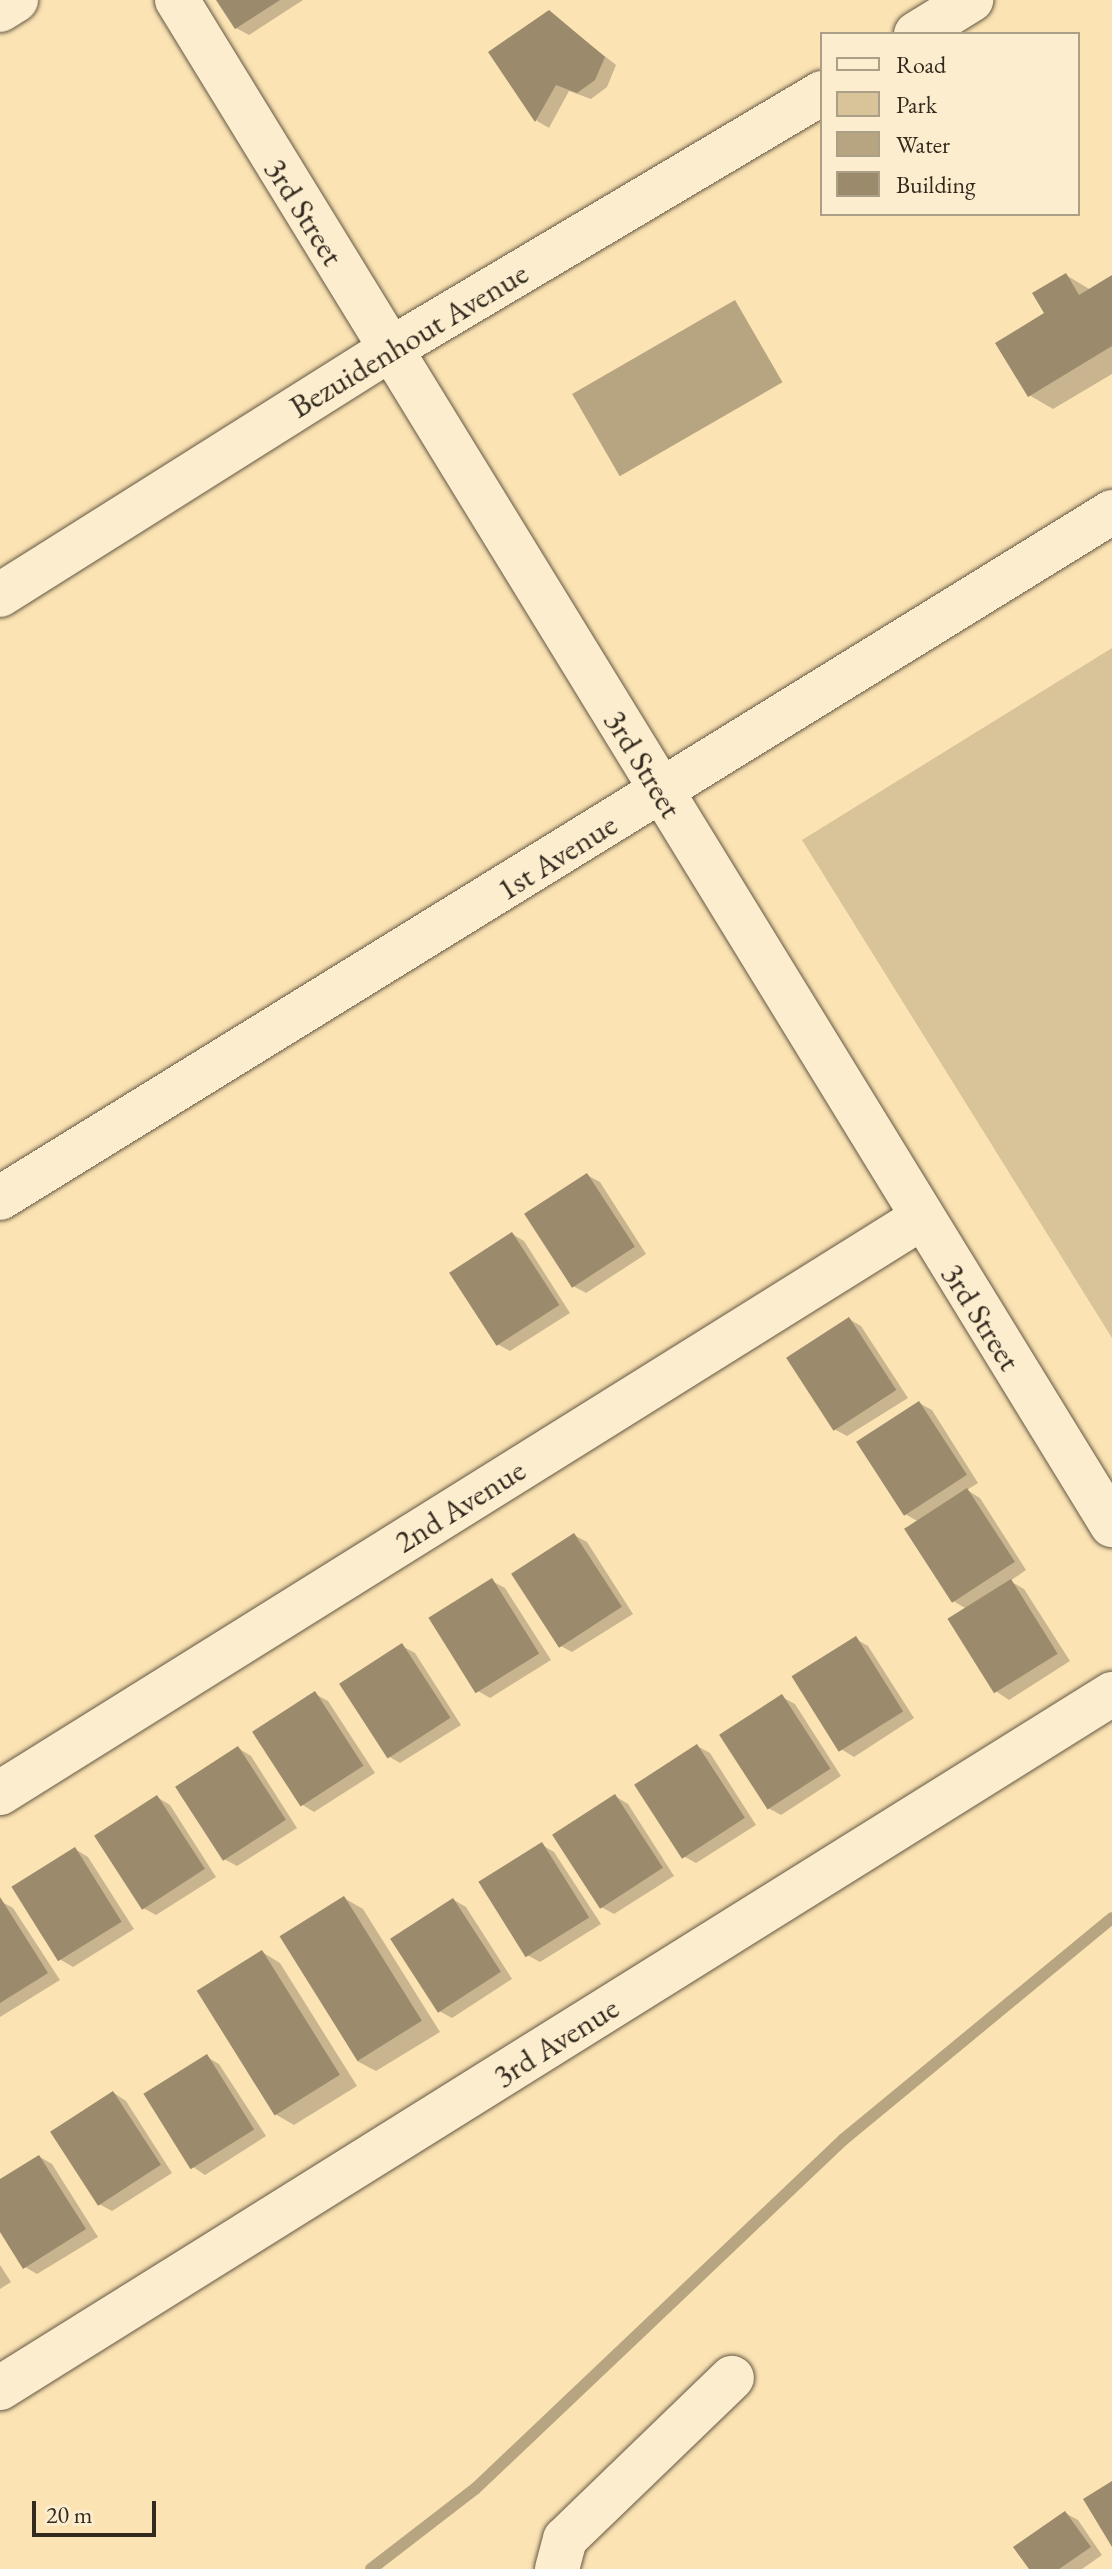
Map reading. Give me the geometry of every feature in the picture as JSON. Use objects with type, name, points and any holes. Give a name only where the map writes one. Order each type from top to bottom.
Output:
[{"type":"street","points":[[0,10],[16,0]]},
{"type":"street","name":"3rd Street","points":[[177,0],[920,1219],[1112,1525]]},
{"type":"street","points":[[919,32],[971,0]]},
{"type":"street","name":"Bezuidenhout Avenue","points":[[0,595],[389,350],[820,94]]},
{"type":"street","name":"1st Avenue","points":[[0,1198],[1112,512]]},
{"type":"street","name":"2nd Avenue","points":[[0,1793],[920,1219]]},
{"type":"street","name":"3rd Avenue","points":[[0,2388],[1112,1694]]},
{"type":"street","points":[[557,2569],[565,2539],[732,2378]]},
{"type":"green space","points":[[1112,648],[1112,1338],[802,840]]},
{"type":"water","points":[[735,300],[783,382],[620,476],[572,394]]},
{"type":"building","points":[[216,0],[280,0],[235,29]]},
{"type":"building","points":[[549,10],[605,57],[595,80],[577,93],[556,85],[535,122],[488,52]]},
{"type":"building","points":[[1066,273],[1079,295],[1112,275],[1112,346],[1028,397],[995,343],[1044,313],[1032,293]]},
{"type":"building","points":[[587,1173],[635,1247],[572,1288],[524,1214]]},
{"type":"building","points":[[512,1232],[559,1305],[496,1346],[449,1273]]},
{"type":"building","points":[[849,1317],[896,1390],[833,1431],[786,1358]]},
{"type":"building","points":[[919,1401],[967,1475],[904,1516],[856,1442]]},
{"type":"building","points":[[967,1488],[1015,1562],[952,1603],[904,1529]]},
{"type":"building","points":[[574,1533],[622,1607],[559,1648],[511,1574]]},
{"type":"building","points":[[492,1578],[539,1653],[476,1693],[428,1618]]},
{"type":"building","points":[[1011,1579],[1058,1654],[994,1693],[947,1619]]},
{"type":"building","points":[[856,1636],[903,1711],[839,1752],[792,1676]]},
{"type":"building","points":[[402,1643],[450,1718],[388,1758],[339,1684]]},
{"type":"building","points":[[315,1691],[363,1766],[301,1806],[252,1732]]},
{"type":"building","points":[[782,1694],[830,1769],[768,1809],[719,1735]]},
{"type":"building","points":[[697,1744],[745,1818],[682,1859],[634,1785]]},
{"type":"building","points":[[238,1746],[286,1820],[223,1861],[175,1787]]},
{"type":"building","points":[[615,1794],[663,1868],[600,1909],[552,1835]]},
{"type":"building","points":[[157,1795],[205,1869],[142,1910],[94,1836]]},
{"type":"building","points":[[542,1842],[589,1917],[526,1957],[478,1882]]},
{"type":"building","points":[[75,1847],[122,1922],[58,1961],[11,1887]]},
{"type":"building","points":[[344,1896],[422,2021],[357,2061],[280,1936]]},
{"type":"building","points":[[0,1897],[48,1973],[0,2003]]},
{"type":"building","points":[[453,1898],[501,1972],[438,2013],[390,1939]]},
{"type":"building","points":[[262,1950],[340,2075],[275,2115],[197,1991]]},
{"type":"building","points":[[207,2054],[254,2129],[191,2169],[143,2094]]},
{"type":"building","points":[[113,2091],[161,2165],[98,2206],[50,2132]]},
{"type":"building","points":[[39,2155],[86,2229],[23,2269],[0,2232],[0,2179]]},
{"type":"building","points":[[1112,2481],[1112,2547],[1083,2499]]},
{"type":"building","points":[[1065,2511],[1091,2547],[1059,2569],[1029,2569],[1013,2547]]},
{"type":"waterway","points":[[371,2569],[475,2489],[844,2139],[1112,1918]]}]
